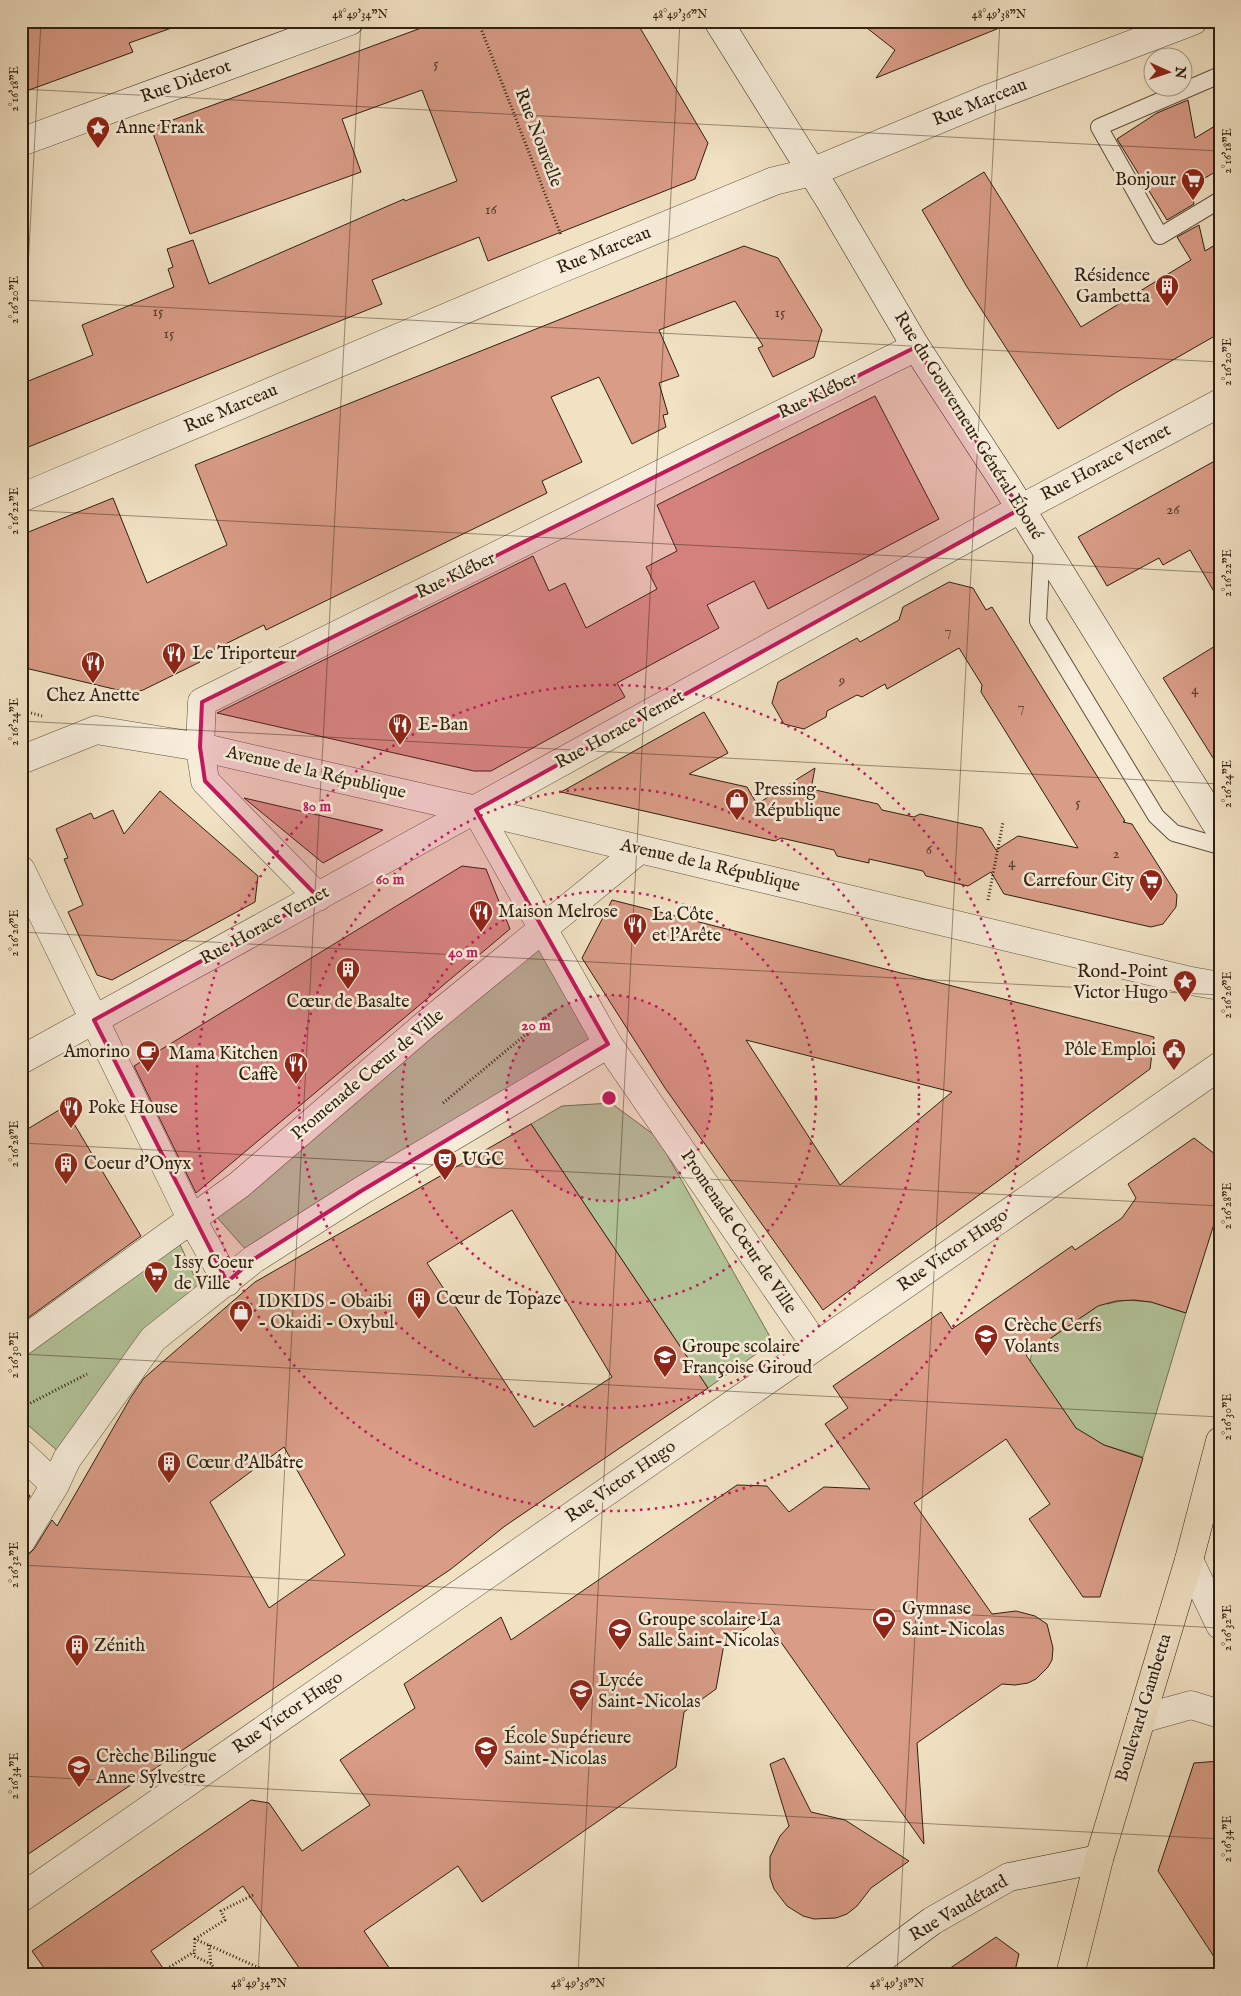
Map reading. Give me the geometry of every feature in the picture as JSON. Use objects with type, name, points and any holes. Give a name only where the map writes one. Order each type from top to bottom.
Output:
[{"type":"main road","name":"Boulevard Gambetta","points":[[1070,1975],[1099,1859],[1189,1560],[1220,1441]]},
{"type":"street","name":"Rue Diderot","points":[[21,142],[350,21]]},
{"type":"street","name":"Rue du Gouverneur Général Éboué","points":[[718,21],[829,199],[916,347],[1020,509],[1220,830]]},
{"type":"street","name":"Rue Marceau","points":[[21,498],[774,181],[812,172],[990,98],[1193,21]]},
{"type":"street","name":"Rue Kléber","points":[[200,747],[202,702],[916,347]]},
{"type":"street","name":"Rue Horace Vernet","points":[[21,1060],[1020,509],[1220,403]]},
{"type":"street","points":[[21,760],[96,730],[200,747],[205,781],[318,897]]},
{"type":"street","name":"Avenue de la République","points":[[200,747],[476,810],[1191,981],[1220,986]]},
{"type":"street","name":"Promenade Cœur de Ville","points":[[476,810],[608,1044],[816,1346]]},
{"type":"street","name":"Promenade Cœur de Ville","points":[[21,1342],[239,1185],[425,1025],[639,850]]},
{"type":"street","points":[[21,870],[191,1218],[227,1282]]},
{"type":"street","points":[[21,1540],[55,1485],[67,1459],[153,1339],[254,1259],[361,1191],[608,1044]]},
{"type":"street","name":"Rue Victor Hugo","points":[[21,1898],[1220,1066]]},
{"type":"street","points":[[21,1453],[55,1485]]},
{"type":"street","points":[[1189,1560],[1220,1626]]},
{"type":"street","points":[[1141,1718],[1191,1705],[1220,1714]]},
{"type":"street","name":"Rue Vaudétard","points":[[859,1975],[932,1921],[1009,1877],[1099,1859]]},
{"type":"lane","points":[[1220,75],[1099,127],[1160,236],[1220,200]]},
{"type":"lane","points":[[1042,544],[1038,621],[1156,816],[1174,833],[1220,846]]},
{"type":"path","name":"Rue Nouvelle","points":[[478,21],[573,264]]},
{"type":"path","points":[[982,930],[1004,822]]},
{"type":"path","points":[[195,1939],[225,1920],[221,1911],[253,1895]]},
{"type":"path","points":[[195,1939],[275,1975]]},
{"type":"path","points":[[195,1939],[194,1956],[211,1964],[220,1975]]},
{"type":"path","points":[[208,1945],[211,1964]]},
{"type":"path","points":[[173,1975],[168,1968],[194,1952]]},
{"type":"highlighted area","points":[[916,347],[1020,509],[476,810],[608,1044],[361,1191],[254,1259],[227,1282],[94,1020],[318,897],[205,781],[200,747],[202,702]]},
{"type":"green space","points":[[542,929],[608,1044],[254,1259],[208,1207]]},
{"type":"green space","points":[[611,1103],[657,1137],[773,1342],[708,1388],[531,1124],[562,1106]]},
{"type":"green space","points":[[174,1231],[204,1298],[67,1459],[21,1419],[21,1342]]},
{"type":"green space","points":[[1126,1300],[1151,1302],[1186,1313],[1143,1457],[1104,1445],[1080,1434],[1030,1362],[1032,1351],[1105,1301],[1107,1304]]},
{"type":"building","points":[[21,21],[180,21],[180,25],[129,43],[133,52],[21,93]]},
{"type":"building","points":[[440,21],[636,21],[708,143],[695,179],[488,261],[479,237],[419,261],[372,280],[382,304],[21,450],[21,384],[93,355],[82,325],[174,287],[168,269],[173,267],[167,249],[193,240],[209,284],[404,199],[405,201],[457,181],[422,90],[342,119],[361,172],[190,234],[151,128]]},
{"type":"building","points":[[858,21],[1014,22],[876,78],[895,50]]},
{"type":"building","points":[[1188,100],[1195,138],[1220,123],[1220,169],[1190,187],[1194,204],[1167,220],[1117,139],[1157,113]]},
{"type":"building","name":"Résidence Gambetta","points":[[984,172],[1081,327],[1191,260],[1177,237],[1199,225],[1205,251],[1220,242],[1220,333],[1117,392],[1058,429],[967,287],[922,210]]},
{"type":"building","points":[[744,246],[778,258],[822,330],[814,357],[773,377],[758,348],[763,346],[735,301],[659,330],[679,376],[659,383],[668,414],[663,415],[666,427],[632,444],[599,377],[551,397],[582,462],[542,481],[547,493],[266,630],[264,625],[197,658],[200,662],[137,692],[118,690],[21,667],[21,535],[113,498],[147,583],[227,545],[195,465]]},
{"type":"building","points":[[875,396],[939,519],[768,609],[754,581],[707,605],[719,628],[617,683],[625,697],[491,771],[474,771],[217,713],[533,556],[549,591],[565,583],[586,628],[657,589],[646,567],[677,551],[657,505]]},
{"type":"building","points":[[1220,458],[1220,602],[1190,550],[1163,565],[1159,558],[1107,586],[1078,537]]},
{"type":"building","points":[[949,582],[973,588],[986,610],[992,607],[1125,821],[1123,822],[1132,824],[1177,895],[1176,907],[1163,924],[1151,927],[1004,894],[991,872],[968,886],[926,876],[923,871],[869,859],[869,863],[837,856],[834,850],[781,838],[775,841],[561,792],[704,712],[728,753],[689,774],[747,787],[757,804],[815,768],[811,789],[878,804],[882,810],[914,817],[920,814],[982,828],[996,850],[1018,836],[1078,848],[981,692],[982,685],[959,648],[887,689],[885,684],[862,697],[857,695],[827,711],[826,717],[804,729],[784,724],[772,703],[778,682],[857,638],[860,642],[899,620],[903,607]]},
{"type":"building","points":[[1220,643],[1220,769],[1163,678]]},
{"type":"building","points":[[160,791],[258,876],[255,902],[112,980],[97,975],[68,912],[83,905],[64,859],[68,858],[56,829],[91,813],[94,819],[113,810],[124,834]]},
{"type":"building","points":[[244,798],[383,830],[323,863]]},
{"type":"building","name":"Cœur de Basalte","points":[[462,866],[486,869],[510,929],[196,1193],[134,1066]]},
{"type":"building","points":[[612,900],[1154,1037],[1150,1069],[823,1310],[665,1088],[582,958]],"holes":[[[746,1040],[952,1092],[840,1185]]]},
{"type":"building","name":"Coeur d'Onyx","points":[[64,1107],[141,1236],[21,1323],[21,1133]]},
{"type":"building","points":[[531,1124],[708,1388],[505,1526],[451,1569],[21,1859],[21,1557],[29,1554],[34,1549],[52,1520],[57,1526],[131,1397],[144,1378],[255,1282]],"holes":[[[512,1210],[612,1377],[534,1427],[427,1263]],[[284,1447],[345,1555],[269,1608],[210,1502]]]},
{"type":"building","points":[[1194,1138],[1220,1158],[1220,1205],[1186,1313],[1151,1302],[1134,1300],[1116,1301],[1098,1306],[1026,1355],[1076,1428],[1104,1445],[1143,1458],[1100,1597],[1083,1597],[1029,1519],[1050,1504],[1006,1439],[914,1503],[992,1614],[1016,1611],[1035,1616],[1047,1624],[1053,1648],[1052,1660],[1036,1679],[1028,1683],[1015,1685],[1002,1684],[917,1743],[924,1844],[763,1617],[724,1644],[716,1689],[684,1712],[676,1767],[482,1902],[458,1866],[364,1931],[394,1975],[304,1975],[243,1886],[151,1951],[168,1975],[49,1975],[32,1951],[251,1800],[269,1803],[302,1851],[370,1805],[340,1760],[415,1708],[404,1684],[501,1617],[511,1640],[737,1485],[767,1486],[789,1512],[824,1487],[870,1489],[825,1424],[848,1408],[833,1386],[941,1312],[952,1329],[1072,1246],[1075,1250],[1122,1218],[1136,1198],[1128,1184]]},
{"type":"building","points":[[21,1485],[30,1496],[21,1510]]},
{"type":"building","points":[[784,1758],[811,1812],[845,1820],[909,1861],[871,1888],[857,1906],[847,1914],[836,1918],[814,1919],[803,1916],[787,1906],[774,1889],[770,1877],[770,1857],[780,1836],[789,1826],[770,1764]]},
{"type":"building","points":[[1220,1761],[1220,1966],[1158,1871],[1194,1763]]},
{"type":"building","points":[[996,1937],[1019,1954],[1014,1975],[940,1975]]},
{"type":"place","name":"Anne Frank","points":[[98,149]]},
{"type":"place","name":"Bonjour","points":[[1193,201]]},
{"type":"place","name":"Résidence Gambetta","points":[[1167,307]]},
{"type":"place","name":"Le Triporteur","points":[[174,675]]},
{"type":"place","name":"Chez Anette","points":[[93,684]]},
{"type":"place","name":"E-Ban","points":[[400,746]]},
{"type":"place","name":"Pressing République","points":[[737,821]]},
{"type":"place","name":"Carrefour City","points":[[1151,902]]},
{"type":"place","name":"Maison Melrose","points":[[481,933]]},
{"type":"place","name":"La Côte et l'Arête","points":[[635,946]]},
{"type":"place","name":"Cœur de Basalte","points":[[348,990]]},
{"type":"place","name":"Rond-Point Victor Hugo","points":[[1185,1003]]},
{"type":"place","name":"Pôle Emploi","points":[[1174,1071]]},
{"type":"place","name":"Amorino","points":[[148,1073]]},
{"type":"place","name":"Mama Kitchen Caffè","points":[[296,1085]]},
{"type":"place","name":"Poke House","points":[[71,1129]]},
{"type":"place","name":"UGC","points":[[445,1181]]},
{"type":"place","name":"Coeur d'Onyx","points":[[66,1185]]},
{"type":"place","name":"Issy Coeur de Ville","points":[[156,1294]]},
{"type":"place","name":"Cœur de Topaze","points":[[419,1320]]},
{"type":"place","name":"IDKIDS - Obaibi - Okaidi - Oxybul","points":[[241,1333]]},
{"type":"place","name":"Crèche Cerfs Volants","points":[[986,1357]]},
{"type":"place","name":"Groupe scolaire Françoise Giroud","points":[[665,1378]]},
{"type":"place","name":"Cœur d'Albâtre","points":[[169,1484]]},
{"type":"place","name":"Gymnase Saint-Nicolas","points":[[884,1640]]},
{"type":"place","name":"Groupe scolaire La Salle Saint-Nicolas","points":[[620,1651]]},
{"type":"place","name":"Zénith","points":[[77,1667]]},
{"type":"place","name":"Lycée Saint-Nicolas","points":[[581,1712]]},
{"type":"place","name":"École Supérieure Saint-Nicolas","points":[[486,1769]]},
{"type":"place","name":"Crèche Bilingue Anne Sylvestre","points":[[79,1788]]}]
